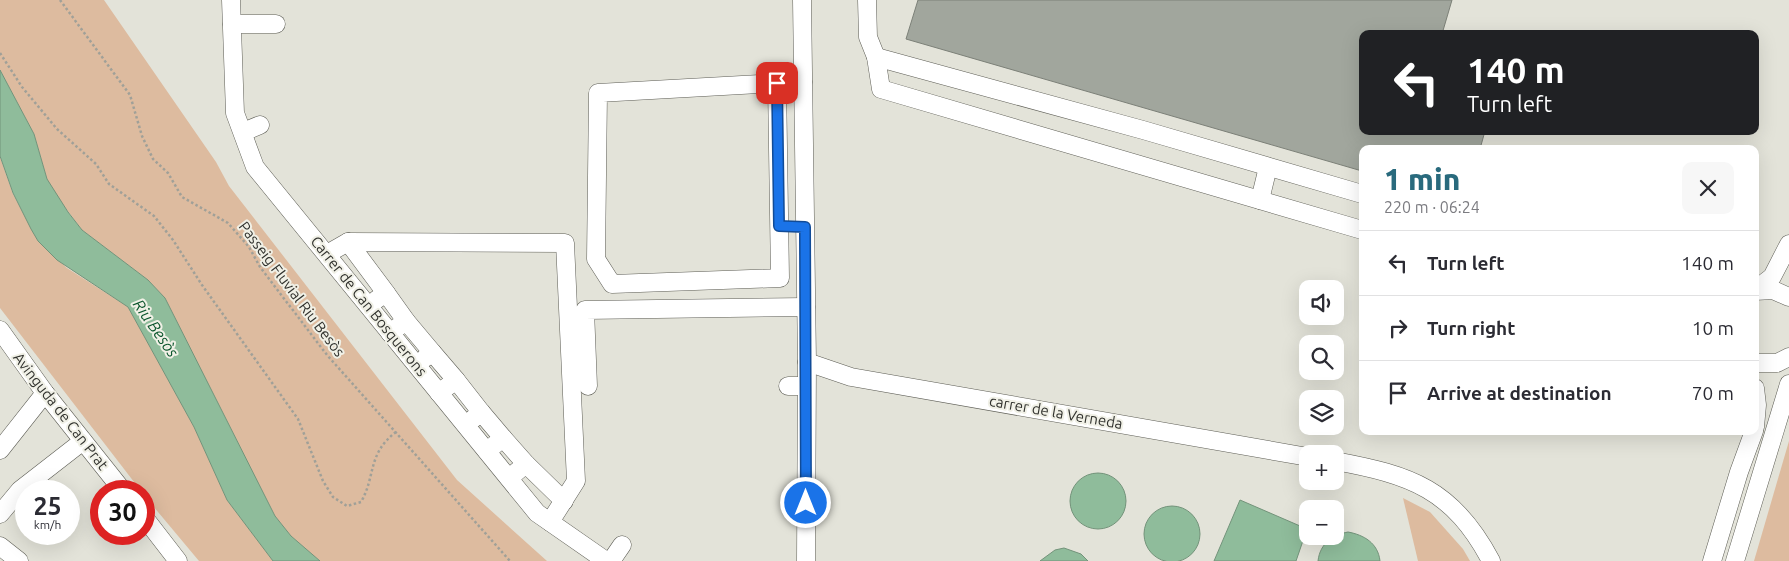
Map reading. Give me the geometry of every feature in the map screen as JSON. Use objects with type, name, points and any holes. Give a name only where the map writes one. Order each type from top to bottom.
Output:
[{"type":"street","name":"Carrer de Can Bosquerons","points":[[231,0],[232,24],[240,58],[235,112],[255,167],[537,513],[606,561]]},
{"type":"street","points":[[802,0],[805,227],[798,307],[807,362],[795,386],[806,561]]},
{"type":"street","points":[[867,0],[868,37],[876,57],[881,90],[1359,229]]},
{"type":"street","points":[[232,24],[276,24]]},
{"type":"street","points":[[876,57],[1359,193]]},
{"type":"street","points":[[777,83],[780,278],[612,284],[596,259],[598,93],[777,83],[803,82]]},
{"type":"street","points":[[243,132],[260,125]]},
{"type":"street","points":[[1260,200],[1268,167]]},
{"type":"street","points":[[779,177],[804,174]]},
{"type":"street","points":[[779,226],[805,227]]},
{"type":"street","points":[[348,242],[406,321],[481,412],[526,464],[564,501]]},
{"type":"street","points":[[327,254],[348,242],[565,243],[576,481],[550,522]]},
{"type":"street","points":[[1759,287],[1772,277],[1789,244]]},
{"type":"street","points":[[1759,290],[1773,290],[1789,295]]},
{"type":"street","points":[[369,306],[386,293]]},
{"type":"street","points":[[588,386],[585,310],[798,307]]},
{"type":"street","points":[[390,333],[406,321]]},
{"type":"street","name":"Avinguda de Can Prat","points":[[0,330],[45,393],[114,480]]},
{"type":"street","points":[[416,364],[432,352]]},
{"type":"street","points":[[1759,362],[1777,363],[1789,357]]},
{"type":"street","name":"carrer de la Verneda","points":[[807,362],[851,376],[1299,455]]},
{"type":"street","points":[[439,393],[456,380]]},
{"type":"street","points":[[1735,561],[1789,384]]},
{"type":"street","points":[[0,450],[45,393]]},
{"type":"street","points":[[466,425],[481,412]]},
{"type":"street","points":[[1712,561],[1738,472],[1752,435]]},
{"type":"street","points":[[487,451],[503,438]]},
{"type":"street","points":[[0,514],[20,490],[83,441]]},
{"type":"street","points":[[1344,463],[1388,472],[1422,485],[1459,515],[1471,529],[1491,561]]},
{"type":"street","points":[[509,478],[526,464]]},
{"type":"street","points":[[525,498],[543,480]]},
{"type":"street","points":[[155,531],[178,561]]},
{"type":"street","points":[[611,561],[622,545]]},
{"type":"street","points":[[0,546],[19,561]]},
{"type":"path","name":"Passeig Fluvial Riu Besòs","points":[[60,0],[130,95],[142,136],[153,159],[168,173],[182,197],[228,223],[249,247],[260,267],[327,355],[510,561]]},
{"type":"path","points":[[0,53],[22,87],[56,129],[96,164],[109,184],[154,216],[173,240],[202,285],[298,419],[323,481],[333,497],[347,506],[360,502],[368,490],[374,459],[386,440],[396,432]]},
{"type":"shaded area","points":[[0,0],[104,0],[216,162],[229,186],[457,480],[547,561],[320,561],[291,536],[275,516],[165,298],[148,280],[82,230],[52,190],[34,134],[0,70]]},
{"type":"shaded area","points":[[0,157],[13,194],[38,241],[67,268],[128,307],[194,427],[227,500],[273,561],[199,561],[155,508],[155,480],[133,480],[0,308]]},
{"type":"shaded area","points":[[1789,441],[1789,561],[1754,561]]},
{"type":"shaded area","points":[[1403,498],[1430,512],[1463,549],[1470,561],[1418,561]]},
{"type":"water","name":"Riu Besòs","points":[[0,70],[34,134],[47,179],[68,212],[82,230],[148,280],[165,298],[275,516],[291,536],[320,561],[273,561],[227,500],[194,427],[128,307],[57,260],[38,241],[13,193],[0,156]]},
{"type":"water","points":[[1098,473],[1109,475],[1118,481],[1124,490],[1126,501],[1124,512],[1118,521],[1109,527],[1098,529],[1087,527],[1078,521],[1072,512],[1070,501],[1072,490],[1078,481],[1087,475]]},
{"type":"water","points":[[1240,500],[1299,526],[1299,545],[1302,545],[1296,561],[1214,561]]},
{"type":"water","points":[[1166,506],[1178,506],[1188,510],[1196,518],[1200,534],[1196,550],[1188,558],[1178,562],[1166,562],[1156,558],[1148,550],[1144,540],[1144,528],[1148,518],[1156,510]]},
{"type":"water","points":[[1348,532],[1359,535],[1369,541],[1376,549],[1380,561],[1318,561],[1324,545],[1344,545],[1344,533]]},
{"type":"water","points":[[1064,548],[1081,554],[1088,561],[1040,561],[1055,550]]},
{"type":"building","points":[[918,0],[1452,0],[1443,30],[1359,30],[1359,135],[1484,135],[1481,145],[1359,145],[1359,170],[906,39]]},
{"type":"route","points":[[777,83],[779,226],[805,227],[807,362],[806,503]]}]
